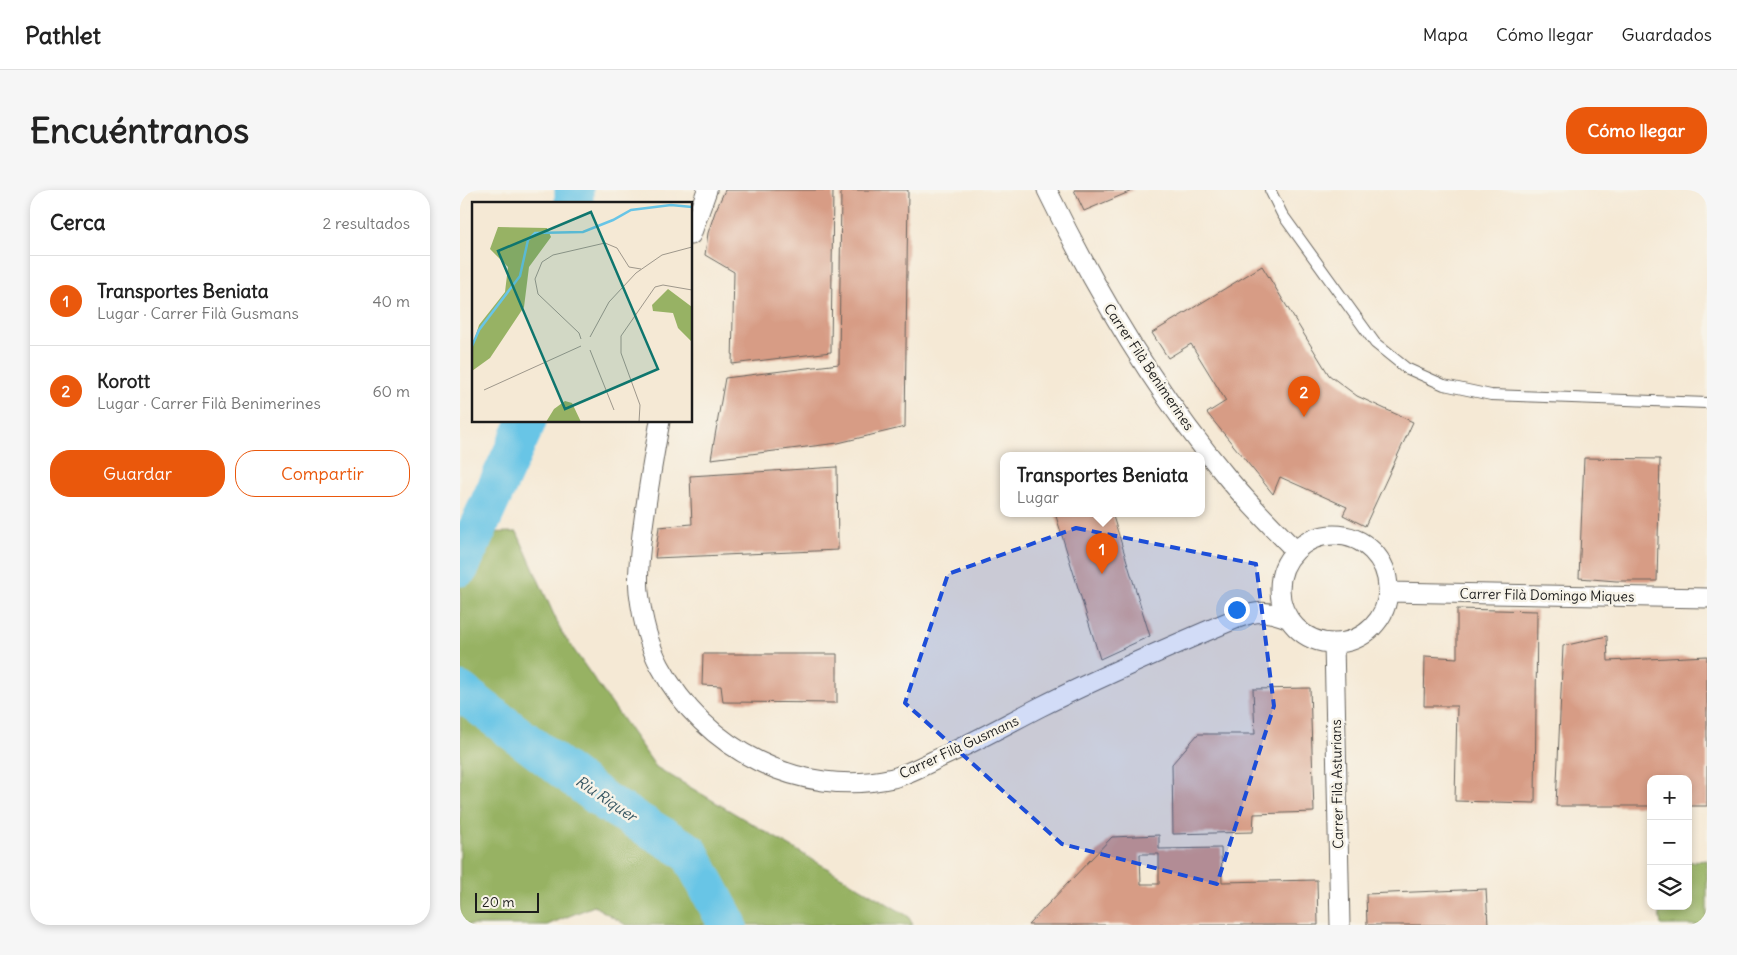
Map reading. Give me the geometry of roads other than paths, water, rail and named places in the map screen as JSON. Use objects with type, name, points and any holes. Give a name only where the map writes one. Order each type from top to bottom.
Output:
[{"type":"street","points":[[692,233],[707,190]]},
{"type":"street","name":"Carrer Filà Benimerines","points":[[1047,190],[1084,264],[1119,325],[1182,418],[1225,475],[1295,550]]},
{"type":"street","name":"Carrer Filà Gusmans","points":[[660,422],[646,500],[639,567],[639,590],[648,635],[666,677],[698,718],[748,758],[786,773],[803,778],[827,781],[861,782],[893,778],[950,754],[1138,660],[1235,619],[1248,614],[1267,612],[1289,619]]},
{"type":"street","points":[[1324,535],[1340,535],[1356,539],[1370,548],[1380,561],[1386,576],[1388,592],[1384,608],[1371,628],[1350,640],[1334,643],[1321,642],[1297,630],[1281,602],[1280,584],[1285,566],[1295,550],[1308,541],[1324,535]]},
{"type":"street","name":"Carrer Filà Domingo Miques","points":[[1388,592],[1707,598]]},
{"type":"street","name":"Carrer Filà Asturians","points":[[1334,643],[1340,925]]},
{"type":"lane","points":[[1270,190],[1282,214],[1375,343],[1406,368],[1444,386],[1491,395],[1707,403]]},
{"type":"waterway","name":"Riu Riquer","points":[[574,190],[574,202]]},
{"type":"waterway","name":"Riu Riquer","points":[[460,567],[527,422]]},
{"type":"waterway","name":"Riu Riquer","points":[[460,691],[607,803],[689,852],[728,925]]},
{"type":"place","name":"Korott","points":[[1304,417]]},
{"type":"place","name":"Transportes Beniata","points":[[1102,574]]}]
